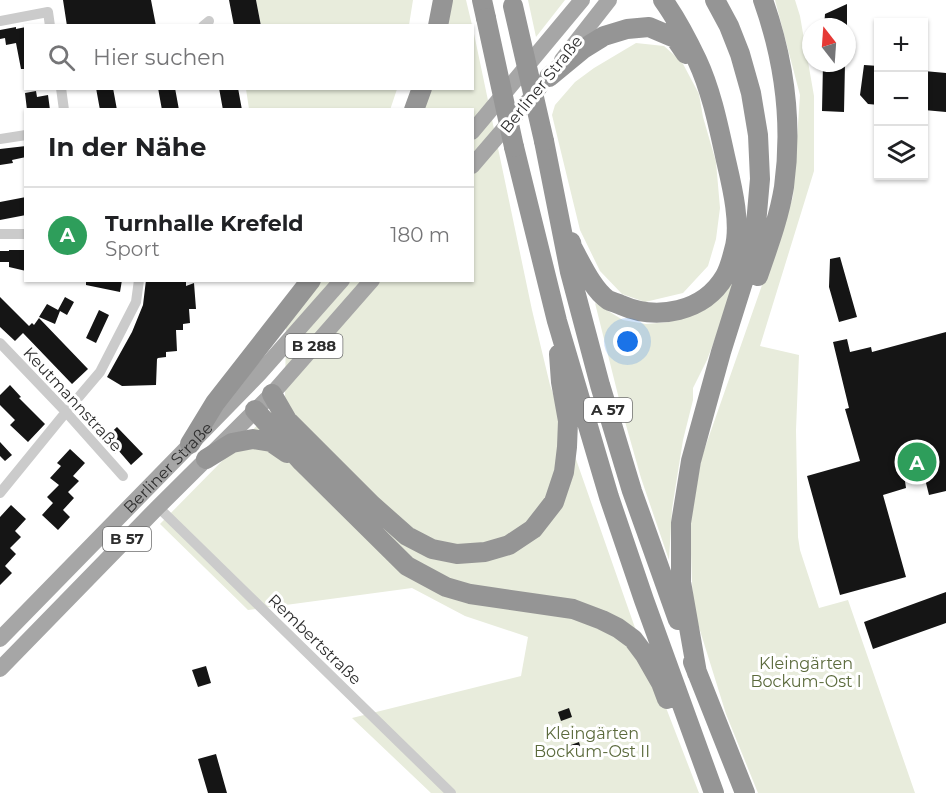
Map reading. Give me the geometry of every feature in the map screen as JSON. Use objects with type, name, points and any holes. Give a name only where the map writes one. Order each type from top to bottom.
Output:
[{"type":"highway","points":[[438,24],[442,0]]},
{"type":"highway","points":[[544,141],[572,247],[591,280],[608,299],[633,310],[658,314],[684,309],[709,295],[725,276],[735,248],[736,216],[731,183],[711,99],[698,61],[663,0]]},
{"type":"highway","points":[[697,673],[681,582],[681,523],[691,460],[721,352],[754,247],[760,179],[758,135],[751,93],[740,54],[715,0]]},
{"type":"highway","points":[[708,401],[736,337],[769,245],[784,188],[788,112],[773,30],[763,0]]},
{"type":"highway","name":"A 57","points":[[513,3],[570,272],[600,385],[632,491],[697,673],[745,793]]},
{"type":"highway","name":"A 57","points":[[484,9],[514,147],[557,321],[609,497],[712,788]]},
{"type":"highway","points":[[549,77],[604,36],[627,29],[650,27],[675,38],[686,53],[711,99]]},
{"type":"highway","points":[[415,108],[421,90]]},
{"type":"highway","points":[[190,444],[215,403],[309,282]]},
{"type":"highway","points":[[272,394],[287,420],[372,506],[407,536],[432,549],[457,554],[485,552],[509,545],[533,530],[554,502],[564,472],[568,421],[561,382],[557,321]]},
{"type":"highway","points":[[255,410],[302,462],[407,566],[446,587],[470,594],[573,609],[618,628],[633,639],[661,683],[685,744],[712,788]]},
{"type":"highway","points":[[206,459],[232,442],[253,439],[271,442],[302,462]]},
{"type":"main road","name":"Berliner Straße","points":[[474,130],[582,0]]},
{"type":"main road","name":"Berliner Straße","points":[[474,164],[549,77],[609,0]]},
{"type":"main road","name":"Berliner Straße","points":[[0,639],[259,374],[340,282]]},
{"type":"main road","name":"Berliner Straße","points":[[0,669],[272,394],[370,282]]},
{"type":"main road","points":[[255,410],[252,398],[259,374]]},
{"type":"street","points":[[0,21],[48,12],[50,24]]},
{"type":"street","points":[[61,90],[64,108]]},
{"type":"street","points":[[0,140],[24,135]]},
{"type":"street","points":[[0,234],[24,234]]},
{"type":"street","points":[[0,494],[100,372],[136,302],[140,282]]},
{"type":"street","name":"Keutmannstraße","points":[[0,343],[123,476]]},
{"type":"street","name":"Rembertstraße","points":[[159,507],[451,793]]},
{"type":"green space","points":[[256,0],[413,0],[409,24],[261,24]]},
{"type":"green space","points":[[452,0],[466,0],[472,24],[448,24]]},
{"type":"green space","points":[[528,0],[565,0],[536,37]]},
{"type":"green space","name":"Kleingärten Bockum-Ost I","points":[[775,0],[795,0],[800,16],[802,72],[810,72],[814,96],[814,171],[760,346],[799,355],[796,430],[800,550],[819,608],[848,600],[915,793],[758,793],[726,714],[693,608],[690,526],[701,459],[793,197],[800,95]]},
{"type":"green space","name":"Kleingärten Bockum-Ost II","points":[[474,34],[550,385],[634,625],[699,793],[431,793],[352,718],[521,676],[528,637],[465,616],[412,588],[248,610],[160,524],[285,397],[286,322],[320,282],[474,282],[474,108],[422,108],[431,90],[474,90]]},
{"type":"green space","points":[[636,43],[664,46],[682,62],[699,94],[716,162],[720,208],[716,239],[708,266],[683,293],[645,302],[622,294],[600,271],[580,230],[552,115],[555,105],[575,82]]},
{"type":"green space","points":[[246,90],[397,90],[391,108],[249,108]]},
{"type":"green space","points":[[739,275],[707,360],[693,388],[693,400],[683,440],[672,509],[669,560],[641,478],[595,303],[623,320],[646,324],[669,322],[690,315]]},
{"type":"building","points":[[63,0],[151,0],[156,24],[67,24]]},
{"type":"building","points":[[229,0],[256,0],[261,24],[234,24]]},
{"type":"building","points":[[847,4],[847,18],[825,18],[825,14]]},
{"type":"building","points":[[24,27],[24,69],[21,69],[16,43],[6,45],[5,38],[0,39],[0,30]]},
{"type":"building","points":[[864,65],[874,66],[874,105],[868,104],[860,95]]},
{"type":"building","points":[[928,71],[946,73],[946,112],[928,110]]},
{"type":"building","points":[[823,72],[845,72],[844,112],[822,111]]},
{"type":"building","points":[[96,90],[113,90],[117,108],[100,108]]},
{"type":"building","points":[[158,90],[175,90],[179,108],[162,108]]},
{"type":"building","points":[[219,90],[238,90],[242,108],[223,108]]},
{"type":"building","points":[[36,91],[37,97],[48,95],[50,108],[27,108],[25,93]]},
{"type":"building","points":[[24,146],[24,157],[12,160],[13,163],[0,165],[0,149]]},
{"type":"building","points":[[24,197],[24,215],[0,220],[0,202]]},
{"type":"building","points":[[24,250],[24,271],[9,267],[9,262],[0,262],[0,251]]},
{"type":"building","points":[[840,257],[857,317],[839,322],[829,287],[830,259]]},
{"type":"building","points":[[86,282],[122,282],[120,292],[86,285]]},
{"type":"building","points":[[146,282],[186,282],[186,286],[194,283],[196,309],[189,309],[190,323],[183,324],[183,330],[176,330],[177,351],[166,352],[166,357],[157,359],[156,385],[122,386],[107,377],[132,332],[143,305]]},
{"type":"building","points":[[0,297],[29,326],[32,323],[34,325],[39,318],[88,369],[72,384],[23,333],[15,341],[0,327]]},
{"type":"building","points":[[65,297],[74,302],[67,315],[60,311],[55,324],[39,317],[47,304],[58,310]]},
{"type":"building","points":[[99,310],[109,315],[96,343],[86,338]]},
{"type":"building","points":[[946,332],[946,491],[929,495],[924,475],[905,481],[906,488],[883,495],[906,577],[840,595],[807,476],[860,461],[845,409],[849,408],[833,342],[847,339],[850,352],[871,347],[872,352]]},
{"type":"building","points":[[10,385],[21,397],[19,398],[45,424],[28,442],[10,425],[15,420],[0,405],[0,395]]},
{"type":"building","points":[[117,427],[143,454],[131,465],[118,450],[115,454],[102,441]]},
{"type":"building","points":[[0,442],[12,455],[5,461],[0,456]]},
{"type":"building","points":[[70,449],[85,463],[73,476],[79,481],[68,492],[74,498],[63,510],[70,517],[58,530],[42,515],[53,503],[47,497],[59,485],[50,478],[61,466],[57,463]]},
{"type":"building","points":[[11,505],[26,519],[15,531],[21,537],[10,548],[16,554],[5,566],[12,573],[0,585],[0,517]]},
{"type":"building","points":[[946,592],[946,623],[873,649],[864,622]]},
{"type":"building","points":[[206,666],[211,683],[198,687],[192,670]]},
{"type":"building","points":[[569,708],[572,717],[561,721],[558,712]]},
{"type":"building","points":[[579,742],[582,752],[571,755],[568,746]]},
{"type":"building","points":[[216,754],[227,793],[208,793],[198,759]]},
{"type":"place","name":"Turnhalle Krefeld","points":[[917,462]]}]
